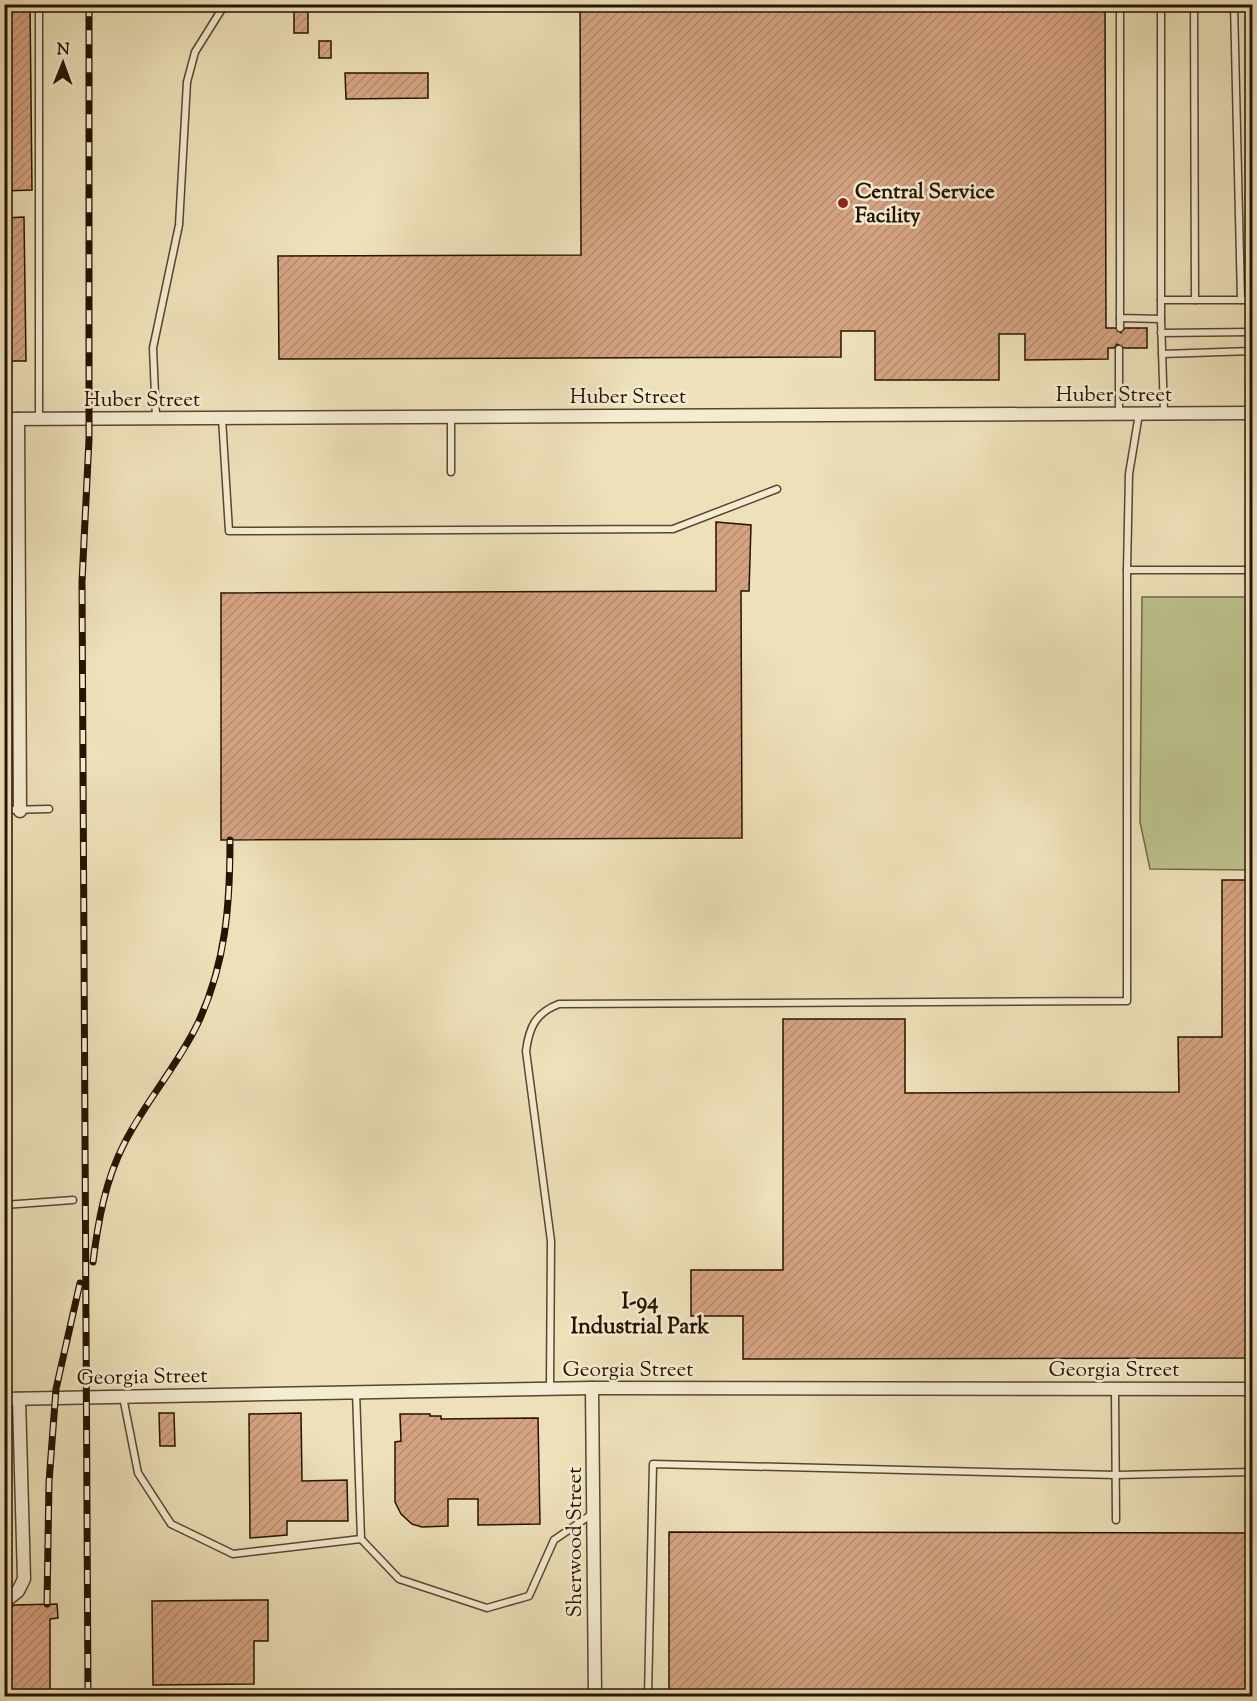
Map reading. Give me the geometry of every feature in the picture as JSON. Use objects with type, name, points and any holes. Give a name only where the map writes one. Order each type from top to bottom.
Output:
[{"type":"street","name":"Huber Street","points":[[4,419],[1252,413]]},
{"type":"street","points":[[18,420],[20,811]]},
{"type":"street","name":"Georgia Street","points":[[4,1399],[550,1388],[1252,1389]]},
{"type":"street","name":"Sherwood Street","points":[[592,1388],[595,1696]]},
{"type":"street","points":[[4,1602],[18,1591],[24,1579],[19,1398]]},
{"type":"lane","points":[[39,4],[39,418]]},
{"type":"lane","points":[[156,418],[153,348],[179,225],[187,82],[195,52],[225,4]]},
{"type":"lane","points":[[1119,4],[1120,328]]},
{"type":"lane","points":[[1161,4],[1161,333],[1164,413]]},
{"type":"lane","points":[[1194,4],[1195,300]]},
{"type":"lane","points":[[1234,4],[1241,300]]},
{"type":"lane","points":[[1161,300],[1252,300]]},
{"type":"lane","points":[[1120,318],[1161,319]]},
{"type":"lane","points":[[1161,333],[1252,332]]},
{"type":"lane","points":[[1119,349],[1119,413]]},
{"type":"lane","points":[[1162,354],[1252,351]]},
{"type":"lane","points":[[550,1388],[551,1241],[526,1051],[529,1032],[544,1009],[559,1004],[1127,1001],[1127,570],[1129,474],[1139,413]]},
{"type":"lane","points":[[451,416],[451,472]]},
{"type":"lane","points":[[222,418],[229,531],[673,529],[777,489]]},
{"type":"lane","points":[[1127,570],[1252,570]]},
{"type":"lane","points":[[4,810],[49,809]]},
{"type":"lane","points":[[4,1205],[73,1200]]},
{"type":"lane","points":[[1115,1389],[1116,1520]]},
{"type":"lane","points":[[356,1391],[361,1539],[399,1579],[487,1608],[529,1596],[554,1540],[594,1512]]},
{"type":"lane","points":[[123,1396],[138,1473],[171,1524],[233,1554],[361,1539]]},
{"type":"lane","points":[[648,1696],[653,1464],[1116,1475],[1252,1472]]},
{"type":"green space","points":[[1142,597],[1252,597],[1252,870],[1150,869],[1140,822]]},
{"type":"building","points":[[4,4],[30,4],[32,190],[4,191]]},
{"type":"building","points":[[294,4],[308,4],[308,33],[294,33]]},
{"type":"building","name":"Central Service Facility","points":[[580,4],[1105,4],[1106,328],[1115,328],[1121,333],[1125,328],[1147,328],[1147,348],[1124,348],[1117,344],[1114,348],[1108,348],[1108,359],[1025,360],[1025,334],[999,334],[999,380],[875,380],[875,331],[841,331],[841,357],[279,359],[278,256],[581,255]]},
{"type":"building","points":[[319,41],[331,41],[331,58],[319,58]]},
{"type":"building","points":[[345,73],[428,73],[428,98],[346,99]]},
{"type":"building","points":[[24,217],[26,361],[4,361],[4,218]]},
{"type":"building","points":[[716,522],[751,525],[749,591],[741,591],[742,838],[221,840],[221,593],[716,591]]},
{"type":"building","points":[[1222,880],[1252,880],[1252,1358],[743,1359],[743,1316],[691,1316],[691,1270],[783,1270],[783,1019],[905,1019],[905,1093],[1179,1092],[1178,1037],[1222,1037]]},
{"type":"building","points":[[159,1413],[174,1413],[175,1446],[160,1446]]},
{"type":"building","points":[[301,1413],[302,1481],[347,1480],[348,1521],[287,1521],[287,1535],[250,1538],[249,1414]]},
{"type":"building","points":[[400,1414],[430,1414],[430,1416],[441,1416],[441,1419],[538,1418],[540,1524],[478,1525],[478,1499],[448,1499],[448,1526],[422,1527],[412,1524],[401,1514],[395,1502],[395,1442],[401,1441]]},
{"type":"building","points":[[669,1532],[1252,1533],[1252,1696],[669,1696]]},
{"type":"building","points":[[268,1600],[268,1641],[254,1641],[254,1684],[153,1685],[152,1601]]},
{"type":"building","points":[[57,1604],[58,1618],[50,1619],[50,1696],[4,1696],[4,1618],[11,1618],[11,1607],[14,1605]]},
{"type":"railway","points":[[88,1696],[82,582],[89,439],[89,4]]},
{"type":"railway","points":[[93,1262],[103,1202],[117,1158],[132,1128],[190,1039],[215,978],[227,910],[230,840]]},
{"type":"railway","points":[[47,1604],[49,1482],[56,1389],[80,1283]]},
{"type":"place","name":"Central Service Facility","points":[[843,203]]},
{"type":"district","name":"I-94 Industrial Park","points":[[640,1312]]}]
